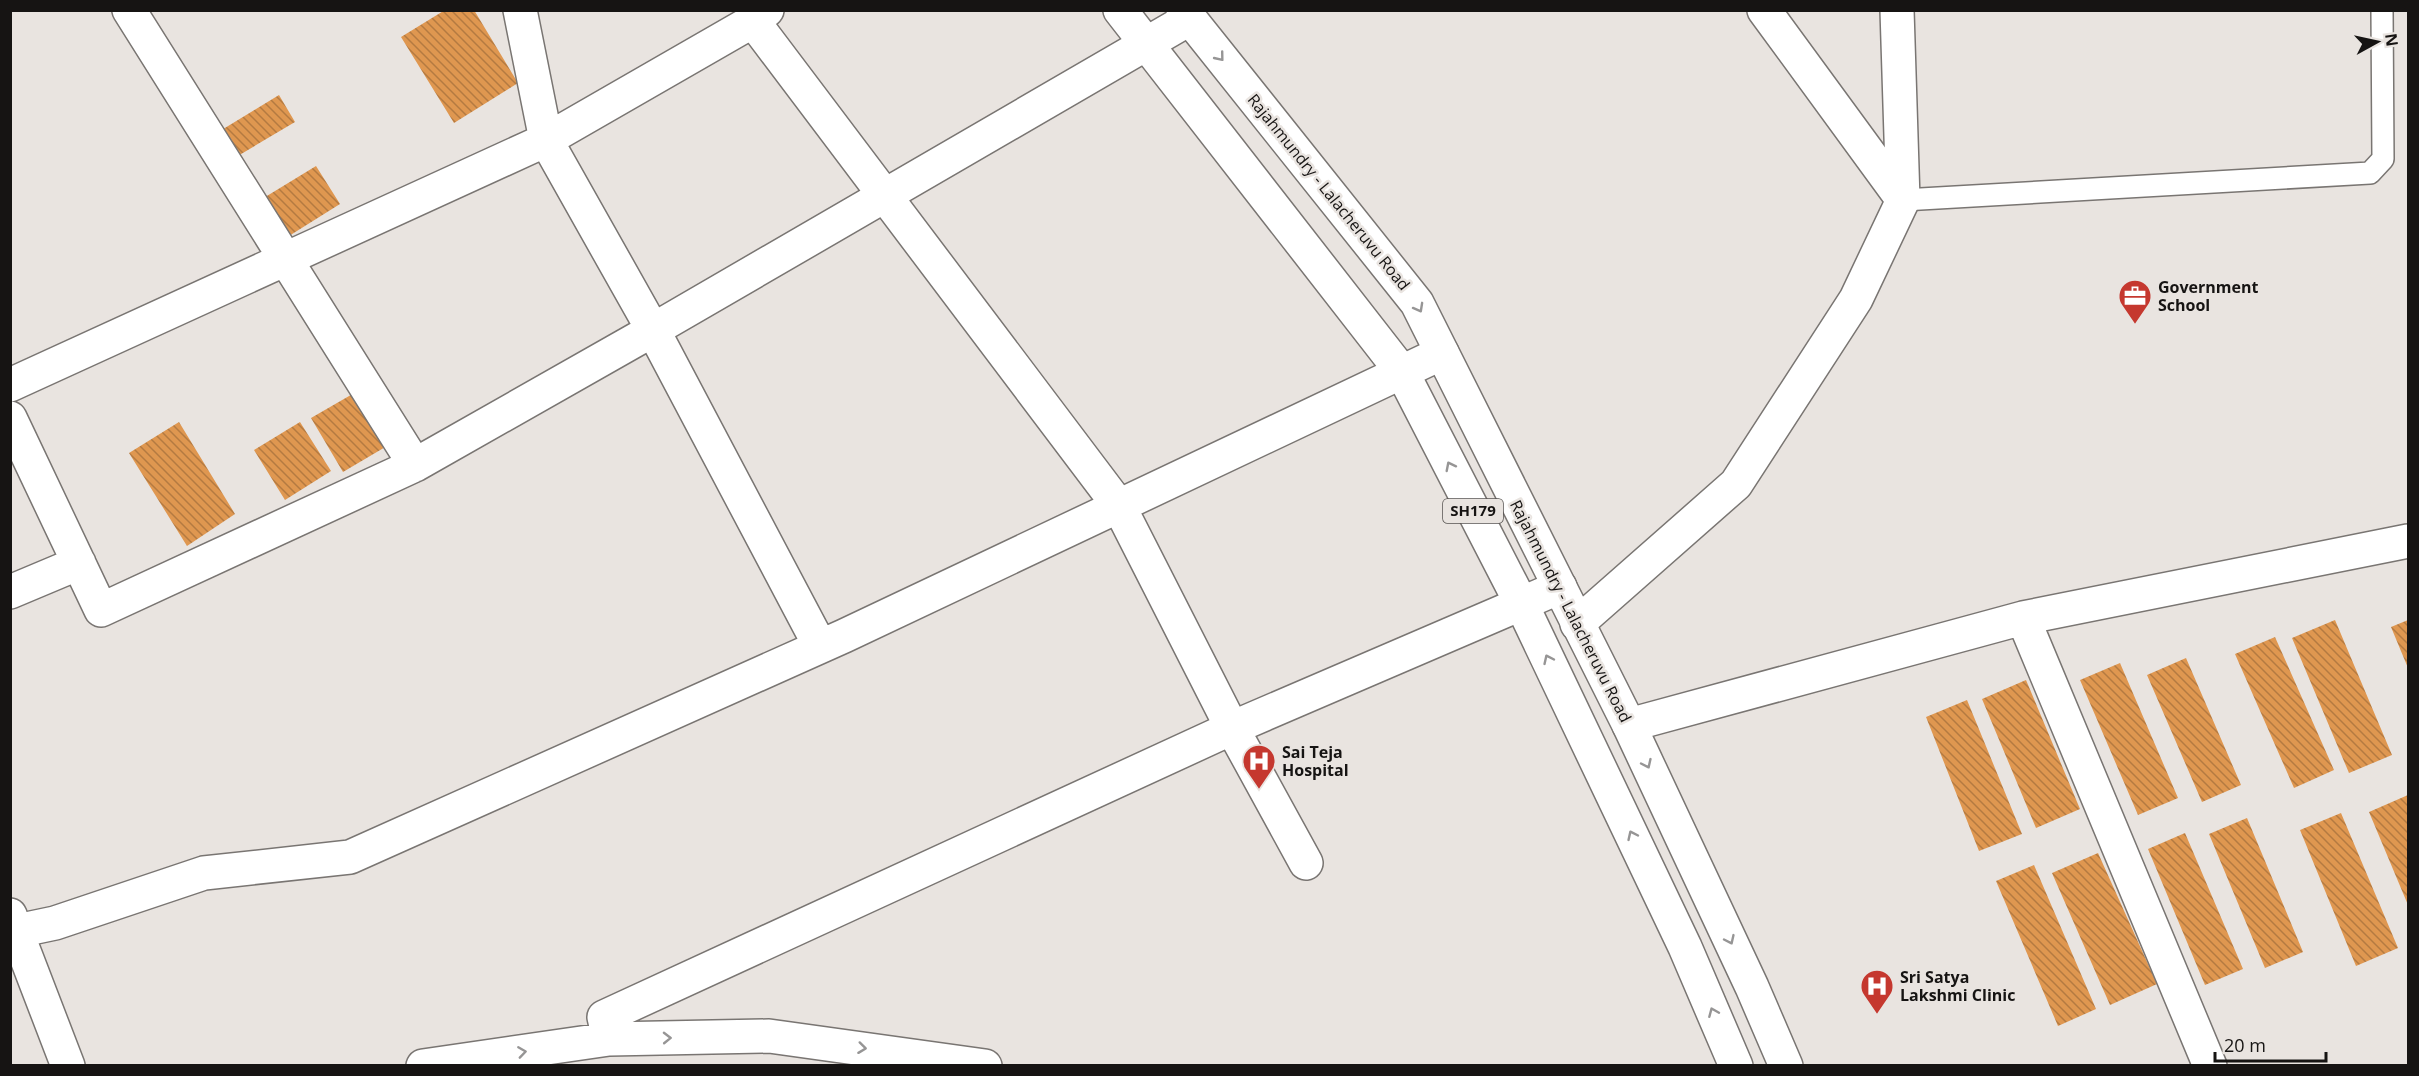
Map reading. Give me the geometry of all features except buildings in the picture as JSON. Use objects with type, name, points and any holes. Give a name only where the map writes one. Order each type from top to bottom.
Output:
[{"type":"street","points":[[129,10],[415,465]]},
{"type":"street","points":[[520,10],[546,140],[653,330],[820,646]]},
{"type":"street","name":"SH179","points":[[1120,10],[1401,372],[1521,603],[1685,947],[1736,1065]]},
{"type":"street","points":[[1764,10],[1903,200]]},
{"type":"street","points":[[1577,624],[1736,484],[1856,299],[1903,200],[1897,10]]},
{"type":"street","points":[[10,418],[100,610],[415,465],[1145,45],[1186,15]]},
{"type":"street","name":"Rajahmundry - Lalacheruvu Road","points":[[1186,15],[1417,303],[1629,725],[1752,987],[1786,1065]]},
{"type":"street","points":[[10,385],[287,261],[546,140],[760,16],[885,196],[1119,506],[1232,728],[1306,863]]},
{"type":"street","points":[[68,1065],[14,923],[55,923],[204,873],[350,857],[820,646],[1442,353]]},
{"type":"street","points":[[1629,725],[2023,618],[2409,541]]},
{"type":"street","points":[[10,592],[79,563]]},
{"type":"street","points":[[609,1039],[604,1017],[1232,728],[1560,587]]},
{"type":"street","points":[[2023,618],[2210,1065]]},
{"type":"street","points":[[423,1065],[609,1039],[769,1036],[985,1065]]},
{"type":"lane","points":[[1903,200],[2370,173],[2383,159],[2382,10]]},
{"type":"place","name":"Government School","points":[[2135,325]]},
{"type":"place","name":"Sai Teja Hospital","points":[[1259,790]]},
{"type":"place","name":"Sri Satya Lakshmi Clinic","points":[[1877,1015]]}]
